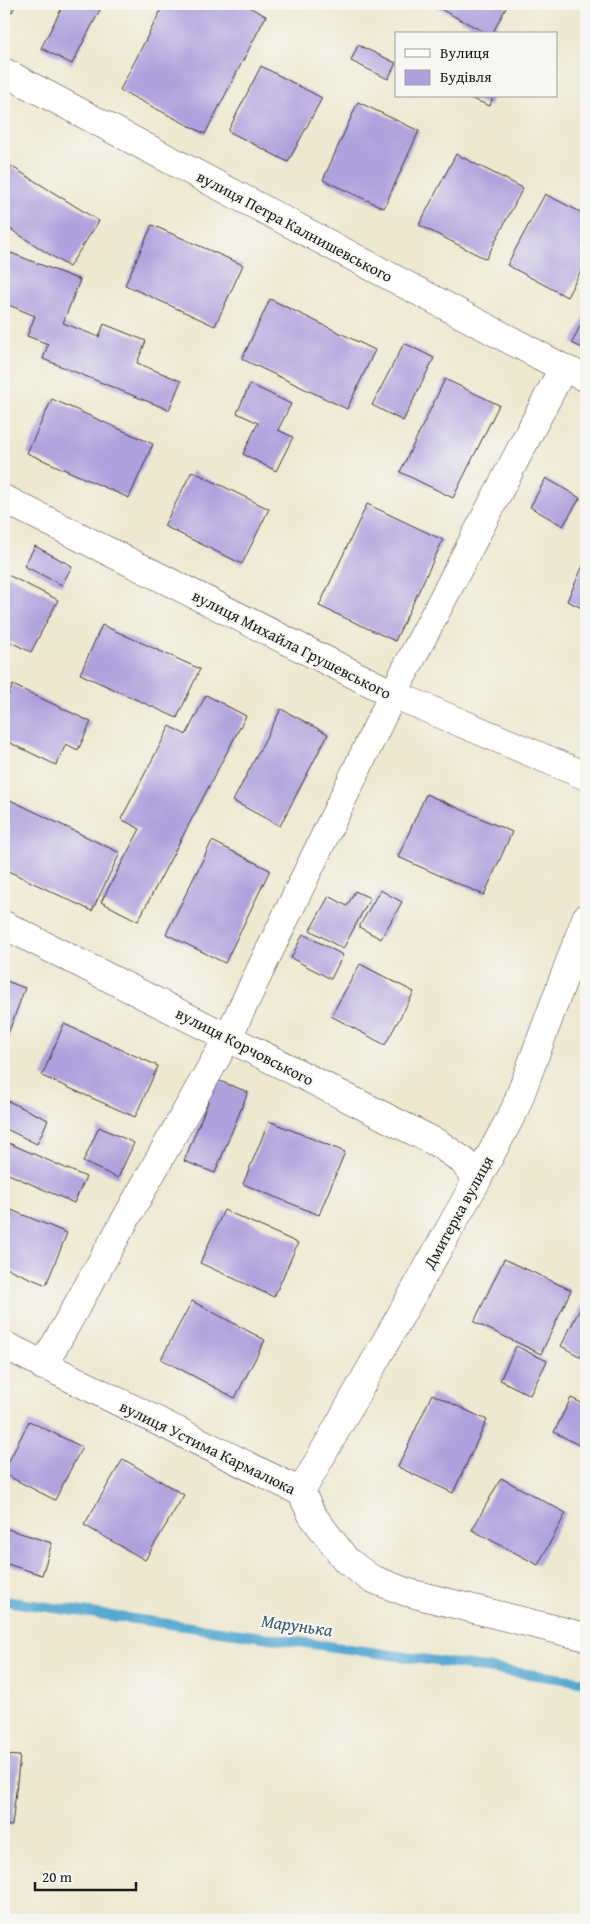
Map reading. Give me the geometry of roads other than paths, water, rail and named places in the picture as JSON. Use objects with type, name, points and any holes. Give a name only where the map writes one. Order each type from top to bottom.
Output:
[{"type":"street","name":"вулиця Петра Калнишевського","points":[[4,72],[574,373]]},
{"type":"street","points":[[43,1366],[228,1038],[393,694],[574,373]]},
{"type":"street","name":"вулиця Михайла Грушевського","points":[[4,499],[393,694],[586,776]]},
{"type":"street","name":"Дмитерка вулиця","points":[[301,1492],[515,1109],[586,918]]},
{"type":"street","name":"вулиця Корчовського","points":[[4,925],[439,1144],[462,1160],[477,1180]]},
{"type":"street","name":"вулиця Устима Кармалюка","points":[[4,1345],[43,1366],[301,1492],[312,1515],[346,1560],[370,1578],[406,1592],[586,1637]]},
{"type":"waterway","name":"Марунька","points":[[4,1601],[586,1682]]}]
